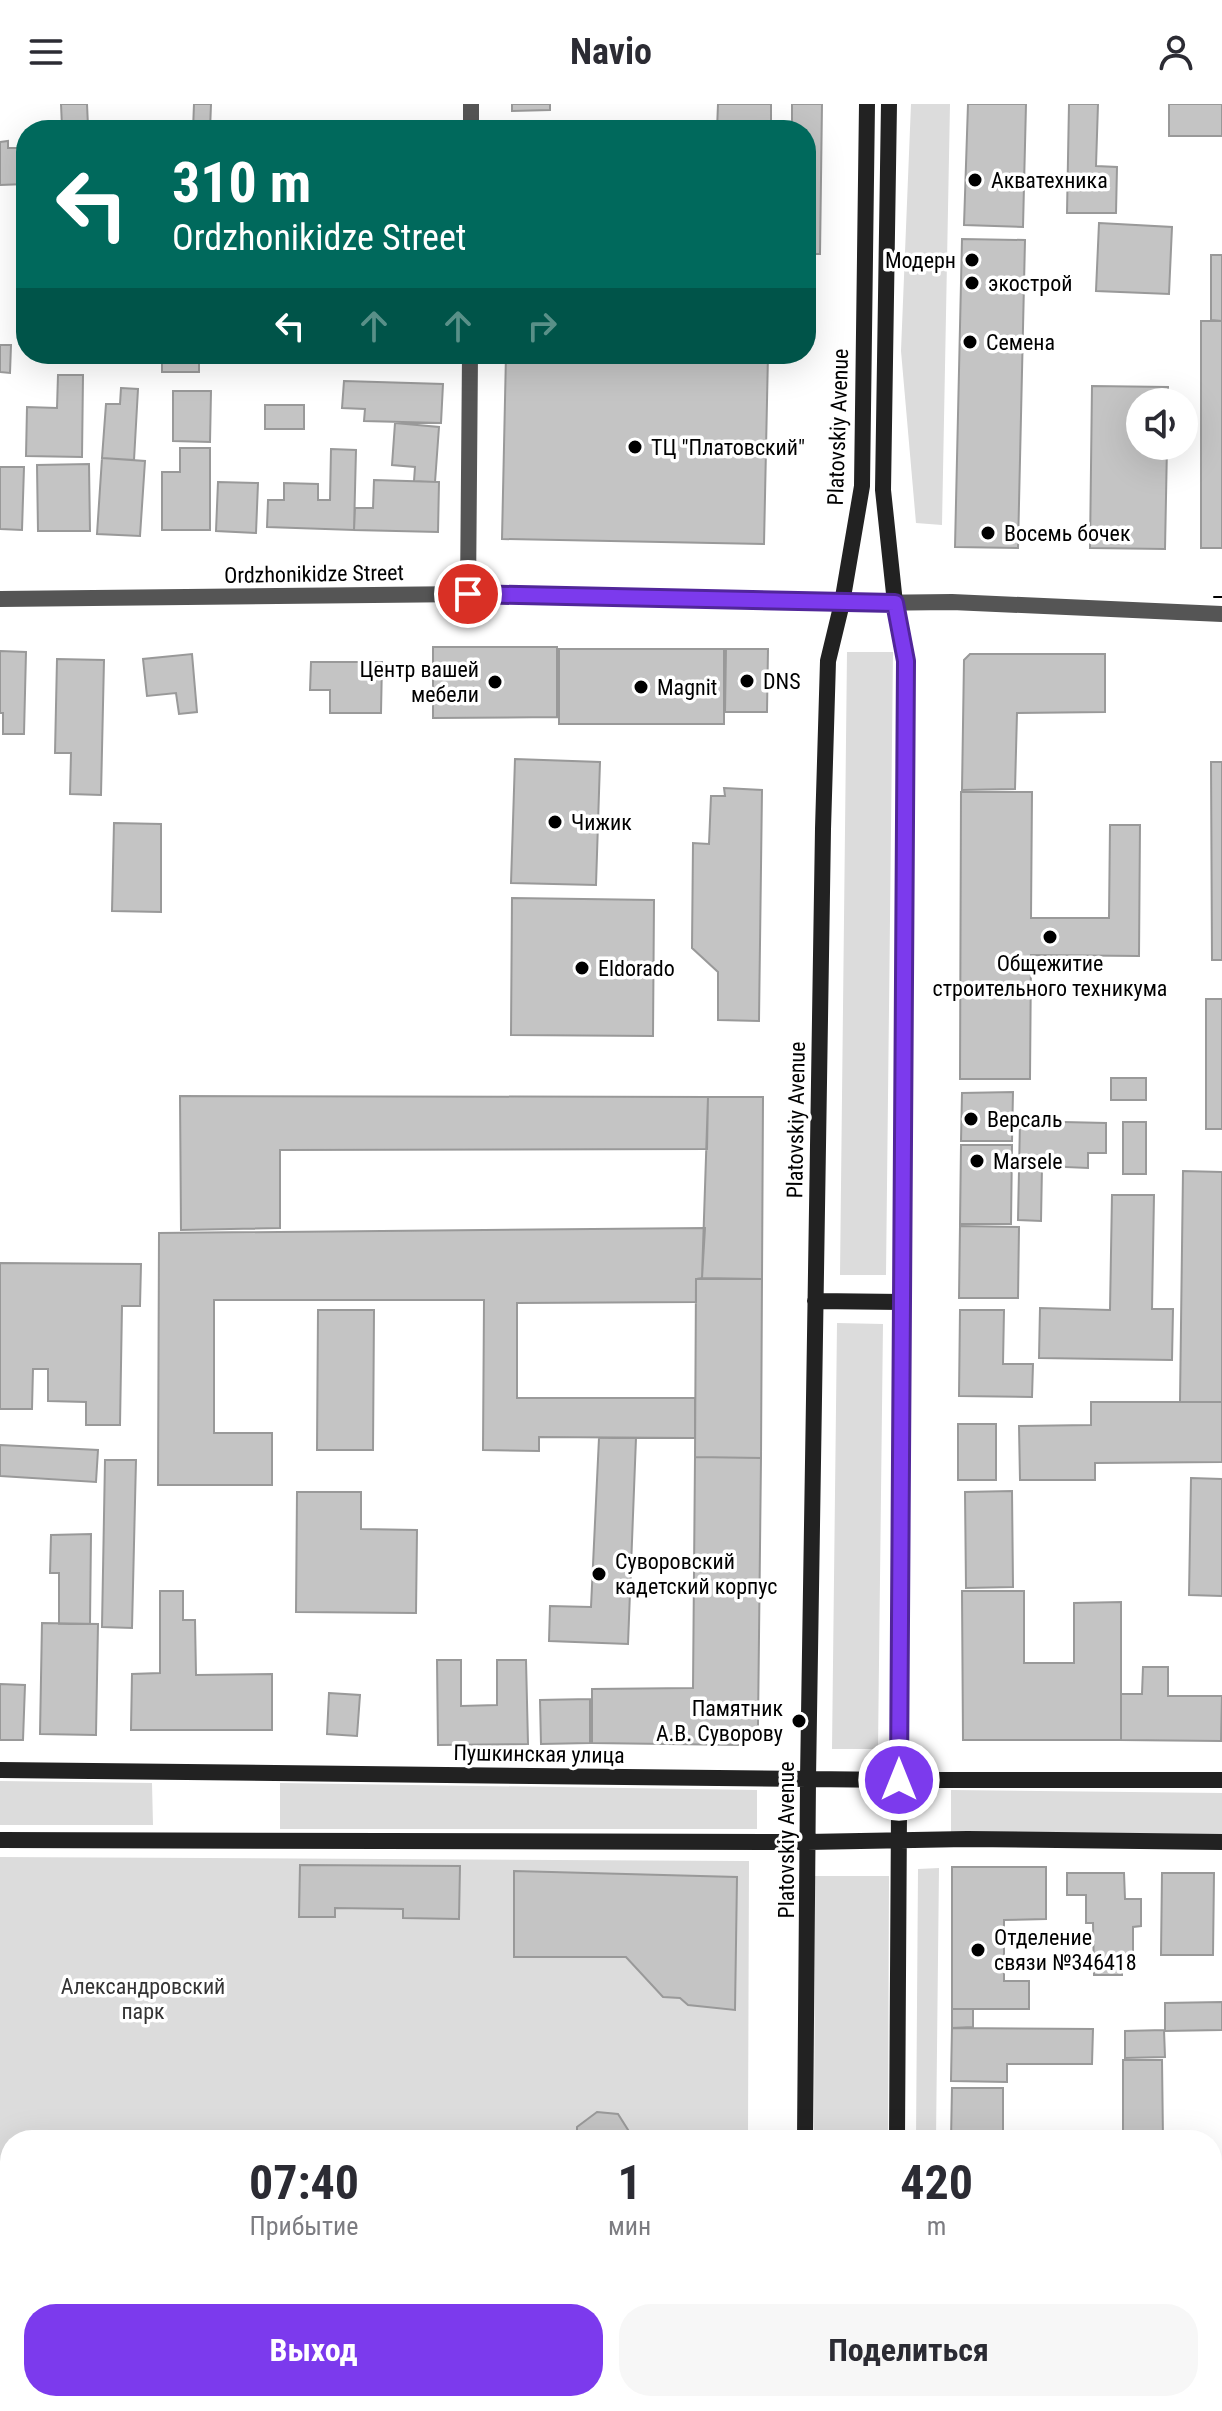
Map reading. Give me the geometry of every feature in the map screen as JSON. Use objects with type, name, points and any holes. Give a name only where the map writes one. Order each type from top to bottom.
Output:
[{"type":"main road","name":"Platovskiy Avenue","points":[[805,2130],[815,1301],[827,675],[862,486],[867,104]]},
{"type":"main road","name":"Platovskiy Avenue","points":[[889,104],[883,490],[895,603],[906,661],[897,2130]]},
{"type":"main road","points":[[815,1301],[902,1302]]},
{"type":"main road","name":"Пушкинская улица","points":[[0,1770],[899,1780],[1222,1780]]},
{"type":"main road","points":[[0,1840],[1222,1842]]},
{"type":"street","points":[[468,594],[470,364]]},
{"type":"street","name":"Ordzhonikidze Street","points":[[0,599],[468,594],[842,603],[952,602],[1222,614]]},
{"type":"green space","points":[[911,104],[950,104],[942,525],[916,523],[901,351]]},
{"type":"green space","points":[[847,652],[893,652],[886,1275],[840,1275]]},
{"type":"green space","points":[[837,1323],[883,1324],[878,1749],[832,1749]]},
{"type":"green space","points":[[0,1781],[152,1783],[153,1825],[0,1825]]},
{"type":"green space","points":[[280,1783],[757,1790],[757,1829],[280,1829]]},
{"type":"green space","points":[[951,1790],[1222,1793],[1222,1835],[951,1832]]},
{"type":"green space","name":"Александровский парк","points":[[0,1857],[749,1861],[748,2130],[0,2130]]},
{"type":"green space","points":[[939,1868],[936,2130],[916,2130],[918,1869]]},
{"type":"green space","points":[[815,1876],[889,1876],[888,2130],[814,2130]]},
{"type":"building","points":[[61,104],[87,104],[88,120],[62,120]]},
{"type":"building","points":[[194,104],[211,104],[210,120],[193,120]]},
{"type":"building","points":[[512,104],[550,104],[550,110],[512,111]]},
{"type":"building","points":[[718,104],[771,104],[771,120],[717,120]]},
{"type":"building","points":[[792,104],[822,104],[820,254],[816,254],[816,120],[792,120]]},
{"type":"building","points":[[968,104],[1026,104],[1023,227],[964,225]]},
{"type":"building","points":[[1069,104],[1098,104],[1096,166],[1117,167],[1116,213],[1067,213]]},
{"type":"building","points":[[1169,104],[1222,104],[1222,136],[1169,136]]},
{"type":"building","points":[[8,141],[8,148],[16,148],[16,184],[0,185],[0,142]]},
{"type":"building","points":[[1099,223],[1172,227],[1169,294],[1096,291]]},
{"type":"building","points":[[962,239],[1025,240],[1018,548],[955,547]]},
{"type":"building","points":[[1211,255],[1222,255],[1222,321],[1211,320]]},
{"type":"building","points":[[1201,321],[1222,321],[1222,548],[1201,548]]},
{"type":"building","points":[[0,345],[11,345],[10,373],[0,372]]},
{"type":"building","points":[[162,364],[199,364],[199,372],[162,372]]},
{"type":"building","name":"ТЦ \"Платовский\"","points":[[506,364],[768,364],[764,544],[502,539]]},
{"type":"building","points":[[58,375],[83,375],[82,457],[26,456],[27,407],[57,408]]},
{"type":"building","points":[[344,381],[443,384],[441,423],[364,421],[365,409],[342,408]]},
{"type":"building","points":[[1092,386],[1168,387],[1126,388],[1126,460],[1167,460],[1165,549],[1090,548]]},
{"type":"building","points":[[121,388],[138,389],[134,460],[102,458],[106,404],[120,404]]},
{"type":"building","points":[[173,391],[211,391],[210,442],[173,441]]},
{"type":"building","points":[[265,405],[304,405],[304,429],[265,429]]},
{"type":"building","points":[[395,423],[439,427],[435,482],[414,481],[415,467],[392,465]]},
{"type":"building","points":[[180,448],[210,448],[210,530],[162,530],[162,472],[180,472]]},
{"type":"building","points":[[331,449],[356,450],[354,530],[267,527],[268,500],[284,500],[284,483],[318,484],[318,500],[330,500]]},
{"type":"building","points":[[102,458],[145,461],[140,536],[97,534]]},
{"type":"building","points":[[89,464],[90,531],[38,531],[37,465]]},
{"type":"building","points":[[0,467],[24,467],[22,530],[0,529]]},
{"type":"building","points":[[374,480],[439,482],[438,532],[354,530],[355,508],[373,508]]},
{"type":"building","points":[[218,482],[258,483],[256,533],[216,531]]},
{"type":"building","name":"Центр вашей мебели","points":[[433,647],[557,647],[557,717],[433,718]]},
{"type":"building","name":"Magnit","points":[[559,649],[724,649],[724,724],[559,724]]},
{"type":"building","name":"DNS","points":[[726,649],[768,649],[767,712],[725,712]]},
{"type":"building","points":[[0,651],[26,652],[24,734],[3,734]]},
{"type":"building","points":[[192,654],[197,712],[179,714],[176,693],[147,696],[143,659]]},
{"type":"building","points":[[970,654],[1105,654],[1105,712],[1017,713],[1015,789],[962,790],[964,660]]},
{"type":"building","points":[[57,659],[104,660],[101,795],[70,794],[71,753],[55,753]]},
{"type":"building","points":[[311,662],[382,662],[381,713],[330,713],[330,690],[310,690]]},
{"type":"building","name":"Чижик","points":[[515,759],[600,762],[596,885],[511,883]]},
{"type":"building","points":[[1211,762],[1222,762],[1222,960],[1212,960]]},
{"type":"building","points":[[724,788],[762,790],[759,1021],[718,1020],[718,972],[692,948],[693,843],[709,844],[711,796],[725,796]]},
{"type":"building","name":"Общежитие строительного техникума","points":[[961,792],[1032,792],[1031,918],[1109,918],[1110,825],[1140,825],[1139,956],[1031,955],[1030,1079],[960,1079]]},
{"type":"building","points":[[114,823],[161,824],[161,912],[112,911]]},
{"type":"building","name":"Eldorado","points":[[512,898],[654,900],[653,1036],[511,1035]]},
{"type":"building","points":[[1206,999],[1222,999],[1222,1129],[1206,1129]]},
{"type":"building","points":[[1111,1078],[1146,1078],[1146,1100],[1111,1100]]},
{"type":"building","points":[[1013,1092],[1012,1141],[961,1141],[962,1093]]},
{"type":"building","points":[[180,1096],[708,1097],[707,1149],[280,1150],[280,1228],[181,1230]]},
{"type":"building","points":[[708,1097],[763,1097],[762,1279],[702,1278]]},
{"type":"building","points":[[1020,1121],[1106,1123],[1106,1153],[1088,1153],[1088,1168],[1042,1166],[1041,1221],[1018,1220]]},
{"type":"building","points":[[1123,1122],[1146,1122],[1146,1174],[1123,1174]]},
{"type":"building","points":[[961,1145],[1012,1145],[1011,1224],[960,1224]]},
{"type":"building","points":[[1183,1171],[1222,1172],[1222,1402],[1180,1402]]},
{"type":"building","points":[[1112,1195],[1154,1195],[1152,1309],[1173,1309],[1172,1360],[1039,1358],[1040,1308],[1110,1310]]},
{"type":"building","points":[[960,1226],[1019,1227],[1018,1298],[959,1298]]},
{"type":"building","points":[[705,1228],[702,1278],[696,1279],[696,1302],[517,1303],[517,1398],[695,1398],[695,1438],[539,1437],[539,1451],[483,1450],[484,1300],[214,1300],[214,1433],[272,1433],[272,1485],[158,1485],[159,1233]]},
{"type":"building","points":[[0,1263],[141,1264],[140,1306],[122,1306],[120,1425],[86,1425],[86,1402],[48,1401],[48,1369],[33,1369],[32,1409],[0,1409]]},
{"type":"building","points":[[696,1279],[762,1279],[761,1458],[695,1457]]},
{"type":"building","points":[[318,1310],[374,1310],[373,1450],[317,1450]]},
{"type":"building","points":[[960,1310],[1004,1310],[1003,1364],[1033,1364],[1032,1397],[959,1396]]},
{"type":"building","points":[[1091,1402],[1222,1402],[1222,1462],[1095,1463],[1095,1480],[1020,1480],[1019,1426],[1091,1425]]},
{"type":"building","points":[[958,1424],[996,1424],[996,1480],[958,1480]]},
{"type":"building","points":[[599,1438],[636,1438],[628,1644],[549,1641],[550,1606],[591,1607]]},
{"type":"building","points":[[0,1445],[98,1450],[96,1482],[0,1476]]},
{"type":"building","points":[[695,1457],[761,1458],[758,1725],[741,1745],[592,1743],[592,1689],[693,1688]]},
{"type":"building","points":[[105,1460],[136,1460],[132,1628],[102,1627]]},
{"type":"building","points":[[1191,1478],[1222,1479],[1222,1596],[1189,1595]]},
{"type":"building","points":[[1012,1491],[1013,1587],[966,1588],[965,1492]]},
{"type":"building","points":[[297,1492],[361,1492],[361,1529],[417,1530],[416,1613],[296,1612]]},
{"type":"building","points":[[91,1534],[90,1624],[59,1624],[59,1573],[50,1573],[51,1535]]},
{"type":"building","points":[[160,1591],[183,1591],[183,1620],[195,1620],[196,1675],[272,1674],[272,1730],[131,1730],[132,1674],[160,1673]]},
{"type":"building","points":[[962,1591],[1024,1591],[1024,1663],[1074,1663],[1074,1603],[1121,1602],[1121,1740],[963,1740]]},
{"type":"building","points":[[42,1623],[98,1624],[96,1735],[40,1734]]},
{"type":"building","points":[[437,1660],[461,1660],[461,1706],[497,1705],[497,1660],[526,1660],[528,1744],[438,1745]]},
{"type":"building","points":[[1143,1667],[1168,1667],[1168,1696],[1222,1696],[1221,1741],[1121,1740],[1121,1694],[1142,1694]]},
{"type":"building","points":[[0,1684],[25,1685],[23,1740],[0,1740]]},
{"type":"building","points":[[329,1693],[360,1695],[357,1736],[327,1734]]},
{"type":"building","points":[[590,1699],[590,1743],[541,1744],[540,1700]]},
{"type":"building","points":[[300,1865],[460,1866],[459,1919],[403,1918],[403,1909],[335,1908],[335,1917],[299,1917]]},
{"type":"building","name":"Отделение связи №346418","points":[[952,1867],[1046,1867],[1046,1919],[1004,1920],[1004,1981],[1029,1981],[1029,2009],[952,2009]]},
{"type":"building","points":[[514,1871],[737,1877],[735,2010],[688,2005],[680,1998],[663,1997],[626,1957],[514,1957]]},
{"type":"building","points":[[1067,1873],[1124,1873],[1125,1899],[1141,1899],[1141,1926],[1133,1927],[1133,1964],[1122,1965],[1122,1975],[1094,1975],[1093,1923],[1086,1923],[1086,1895],[1067,1895]]},
{"type":"building","points":[[1162,1873],[1214,1873],[1213,1955],[1161,1955]]},
{"type":"building","points":[[1222,2002],[1222,2030],[1165,2031],[1165,2003]]},
{"type":"building","points":[[952,2009],[973,2009],[973,2027],[952,2028]]},
{"type":"building","points":[[952,2028],[1093,2029],[1092,2064],[1007,2064],[1007,2082],[951,2081]]},
{"type":"building","points":[[1164,2030],[1165,2057],[1125,2058],[1125,2031]]},
{"type":"building","points":[[1123,2060],[1162,2060],[1163,2130],[1123,2130]]},
{"type":"building","points":[[952,2088],[1003,2088],[1003,2130],[951,2130]]},
{"type":"building","points":[[597,2112],[618,2114],[628,2130],[577,2130]]},
{"type":"tram line","points":[[1214,597],[1222,597]]},
{"type":"place","name":"Акватехника","points":[[975,180]]},
{"type":"place","name":"Модерн","points":[[972,260]]},
{"type":"place","name":"экострой","points":[[972,283]]},
{"type":"place","name":"Семена","points":[[970,342]]},
{"type":"place","name":"ТЦ \"Платовский\"","points":[[635,447]]},
{"type":"place","name":"Восемь бочек","points":[[988,533]]},
{"type":"place","name":"DNS","points":[[747,681]]},
{"type":"place","name":"Центр вашей мебели","points":[[495,682]]},
{"type":"place","name":"Magnit","points":[[641,687]]},
{"type":"place","name":"Чижик","points":[[555,822]]},
{"type":"place","name":"Общежитие строительного техникума","points":[[1050,937]]},
{"type":"place","name":"Eldorado","points":[[582,968]]},
{"type":"place","name":"Версаль","points":[[971,1119]]},
{"type":"place","name":"Marsele","points":[[977,1161]]},
{"type":"place","name":"Суворовский кадетский корпус","points":[[599,1574]]},
{"type":"place","name":"Памятник А.В. Суворову","points":[[799,1721]]},
{"type":"place","name":"Отделение связи №346418","points":[[978,1950]]},
{"type":"route","points":[[468,594],[895,603],[906,661],[899,1780]]}]
